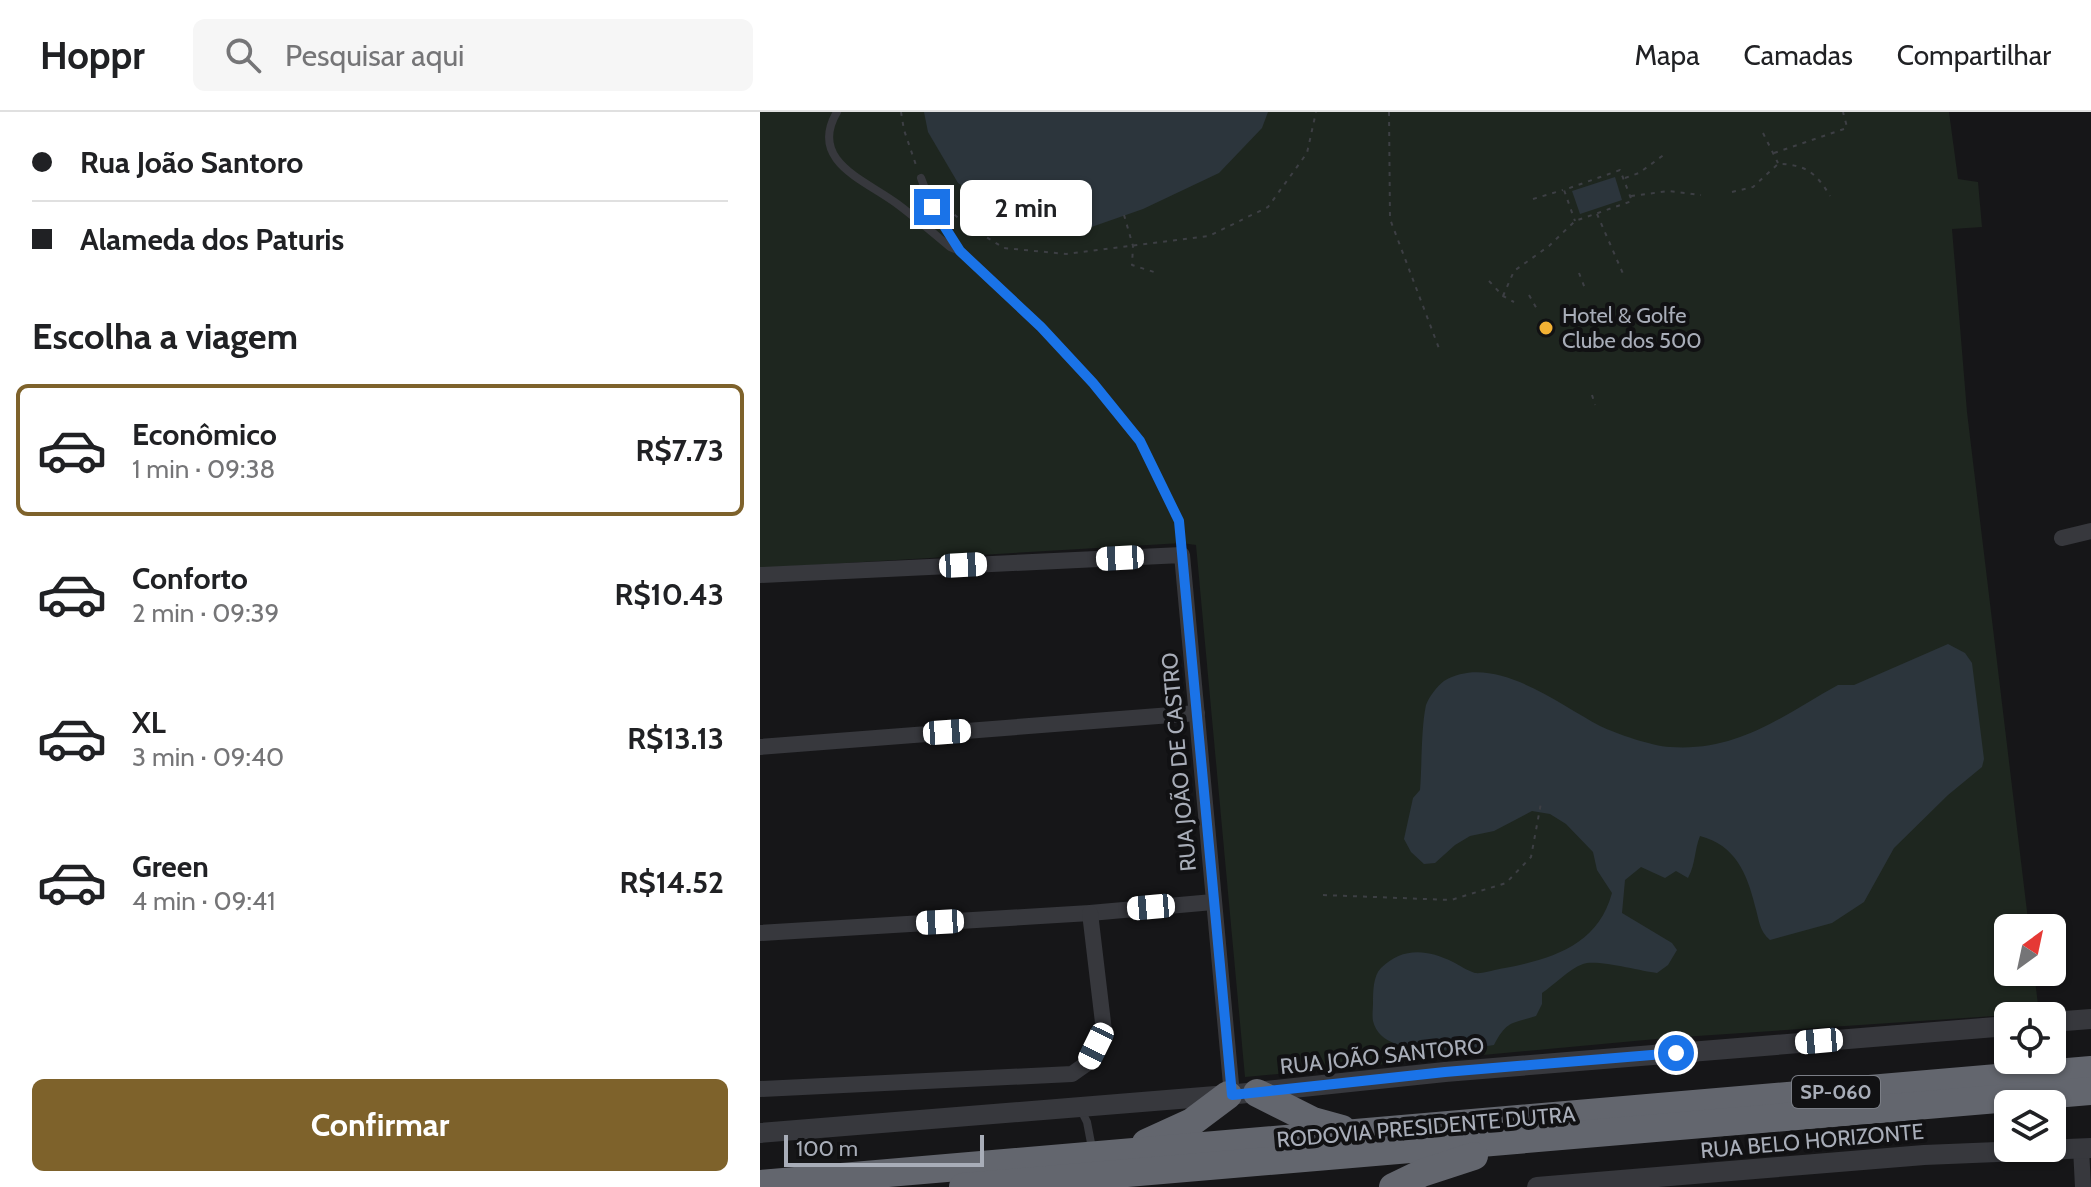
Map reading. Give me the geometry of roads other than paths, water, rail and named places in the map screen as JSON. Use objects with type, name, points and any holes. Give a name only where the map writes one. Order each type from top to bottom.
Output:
[{"type":"highway","name":"RODOVIA PRESIDENTE DUTRA","points":[[760,1184],[2091,1070]]},
{"type":"highway","name":"RODOVIA PRESIDENTE DUTRA","points":[[963,1187],[2091,1091]]},
{"type":"highway","points":[[1120,1153],[1165,1136],[1239,1094],[1313,1121],[1358,1133]]},
{"type":"highway","points":[[1393,1187],[1422,1173],[1514,1142]]},
{"type":"street","points":[[2062,538],[2091,531]]},
{"type":"street","points":[[760,575],[1182,555]]},
{"type":"street","name":"RUA JOÃO DE CASTRO","points":[[1182,555],[1213,902],[1239,1094]]},
{"type":"street","points":[[760,747],[1197,713]]},
{"type":"street","points":[[760,933],[1090,913],[1213,902]]},
{"type":"street","points":[[760,1089],[1072,1074],[1089,1062],[1104,1031],[1090,913]]},
{"type":"street","points":[[2066,1021],[2091,1019]]},
{"type":"street","name":"RUA JOÃO SANTORO","points":[[760,1133],[1994,1027]]},
{"type":"street","points":[[2083,1187],[2086,1148]]},
{"type":"street","name":"RUA BELO HORIZONTE","points":[[1537,1187],[1924,1155],[2086,1148]]},
{"type":"lane","points":[[837,112],[831,123],[831,150],[842,168],[893,201],[950,247],[960,251]]},
{"type":"lane","points":[[921,178],[932,207],[960,251]]},
{"type":"lane","name":"RUA JOÃO DE CASTRO","points":[[960,251],[1041,327],[1093,383],[1140,441],[1179,521],[1182,555]]},
{"type":"lane","points":[[1079,1107],[1087,1122],[1091,1143]]},
{"type":"place","name":"Hotel & Golfe Clube dos 500","points":[[1546,328]]}]
